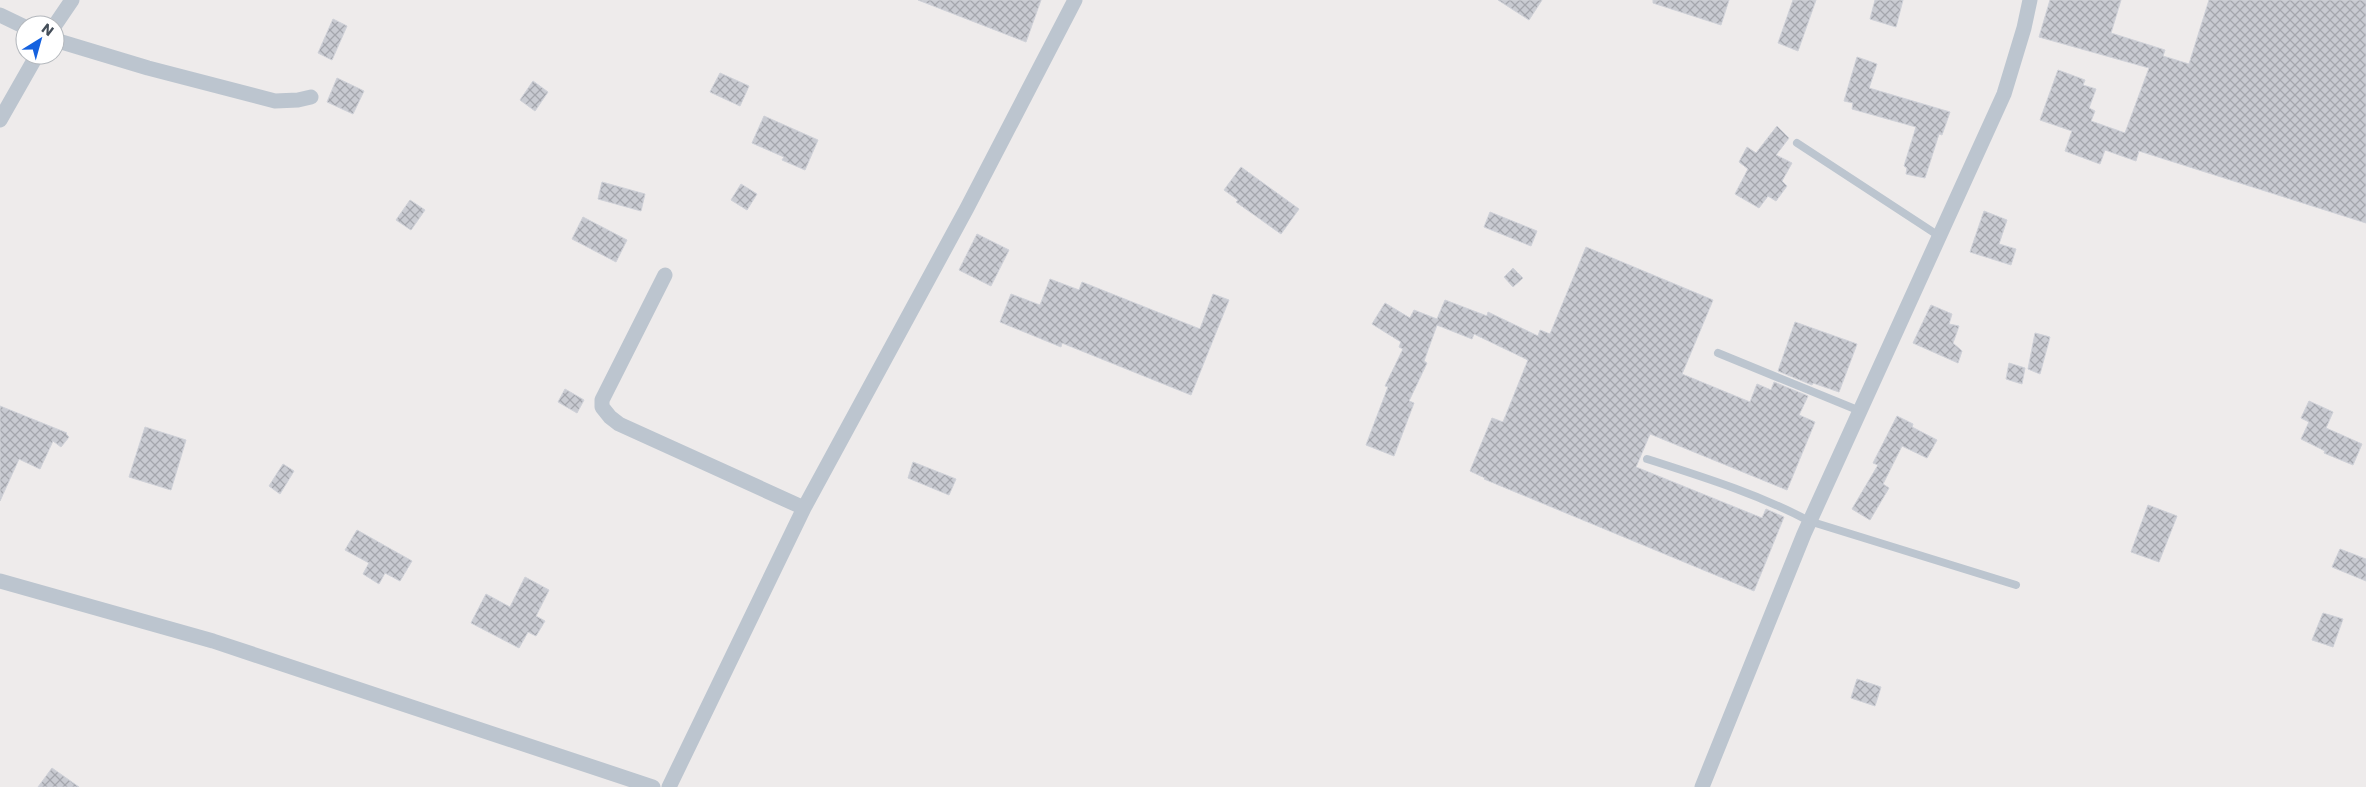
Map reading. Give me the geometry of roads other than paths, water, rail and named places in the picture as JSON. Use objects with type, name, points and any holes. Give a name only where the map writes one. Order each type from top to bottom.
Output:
[{"type":"street","points":[[62,15],[72,0]]},
{"type":"street","points":[[669,787],[804,508],[958,225],[1075,0]]},
{"type":"street","points":[[1702,787],[1809,521],[2004,94],[2024,28],[2030,0]]},
{"type":"street","points":[[0,15],[15,22]]},
{"type":"street","points":[[65,43],[148,68],[275,101],[298,100],[310,97]]},
{"type":"street","points":[[0,120],[31,65]]},
{"type":"street","points":[[665,276],[602,400],[602,407],[619,424],[804,508]]},
{"type":"street","points":[[0,581],[213,641],[653,787]]},
{"type":"lane","points":[[1797,143],[1939,236]]},
{"type":"lane","points":[[1718,353],[1860,411]]},
{"type":"lane","points":[[1647,459],[1778,504],[1809,521],[2016,585]]}]
